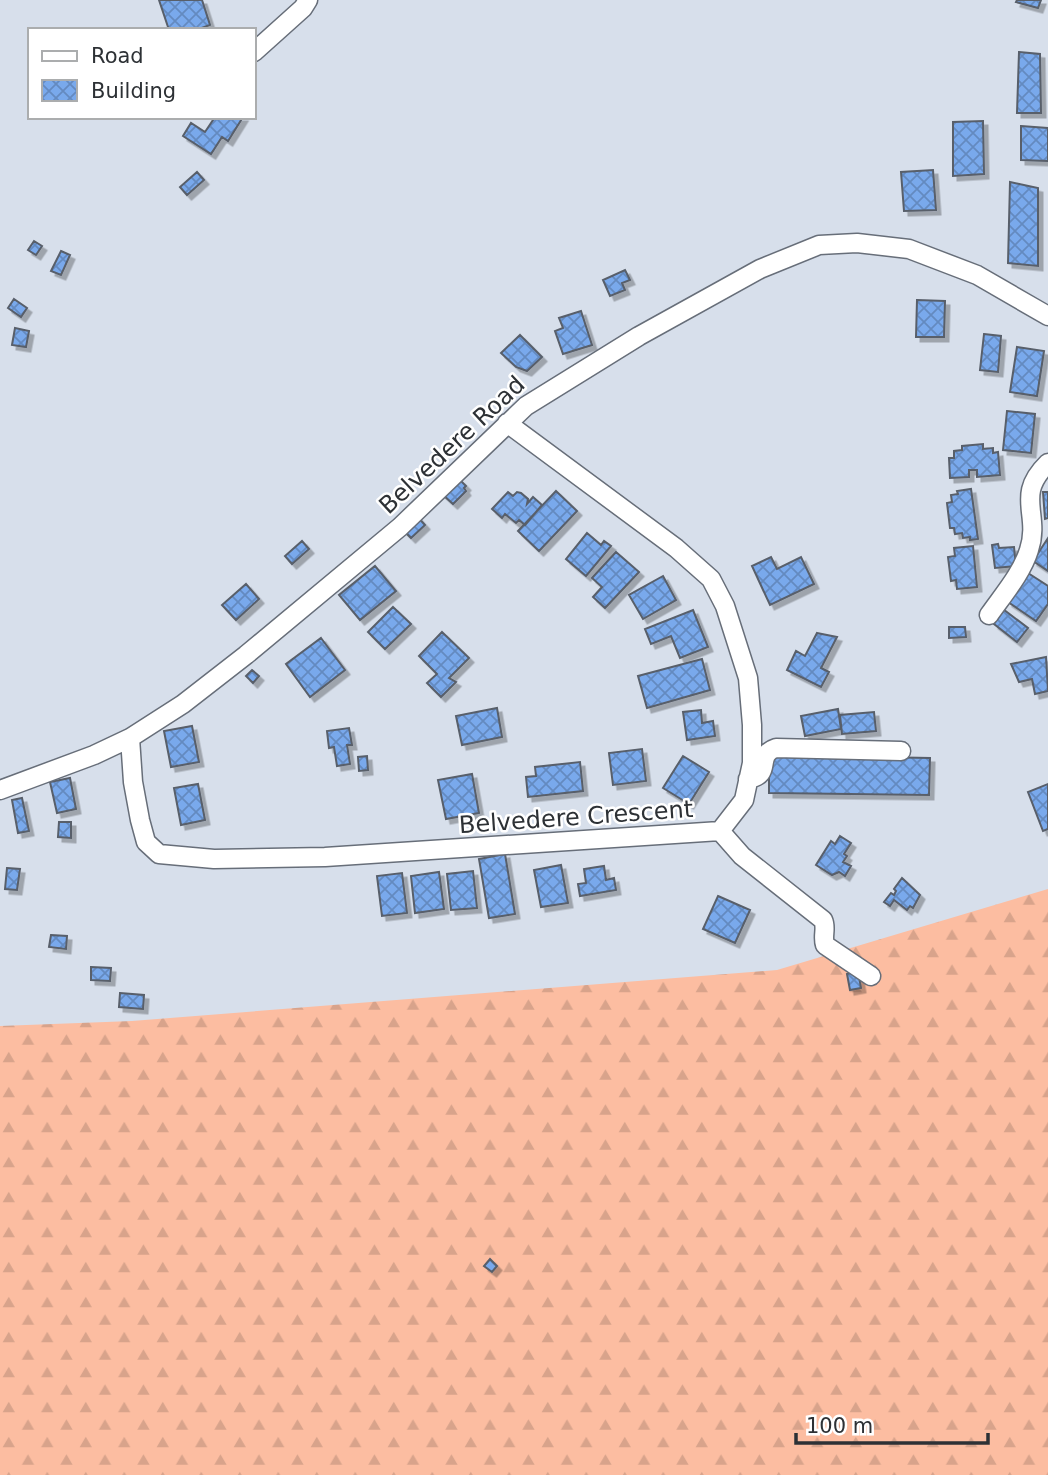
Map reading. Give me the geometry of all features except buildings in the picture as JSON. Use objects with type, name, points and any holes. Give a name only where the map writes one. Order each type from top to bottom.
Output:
[{"type":"street","points":[[256,50],[303,8],[308,0]]},
{"type":"street","name":"Belvedere Road","points":[[0,790],[94,755],[130,738],[183,704],[319,596],[400,527],[507,423],[547,391],[639,335],[760,269],[819,245],[857,243],[909,249],[977,275],[1048,316]]},
{"type":"street","name":"Belvedere Crescent","points":[[130,738],[139,821],[146,842],[159,854],[215,859],[326,857],[720,831],[744,800],[752,763],[752,725],[748,678],[725,607],[711,579],[676,548],[507,423]]},
{"type":"street","points":[[989,615],[1019,570],[1030,548],[1032,481],[1048,463]]},
{"type":"street","points":[[748,779],[758,778],[763,773],[765,755],[776,748],[901,751]]},
{"type":"street","points":[[720,831],[742,856],[823,920],[826,925],[823,940],[825,945],[871,976]]},
{"type":"green space","points":[[1048,889],[1048,1475],[0,1475],[0,1026],[132,1021],[777,970]]}]
